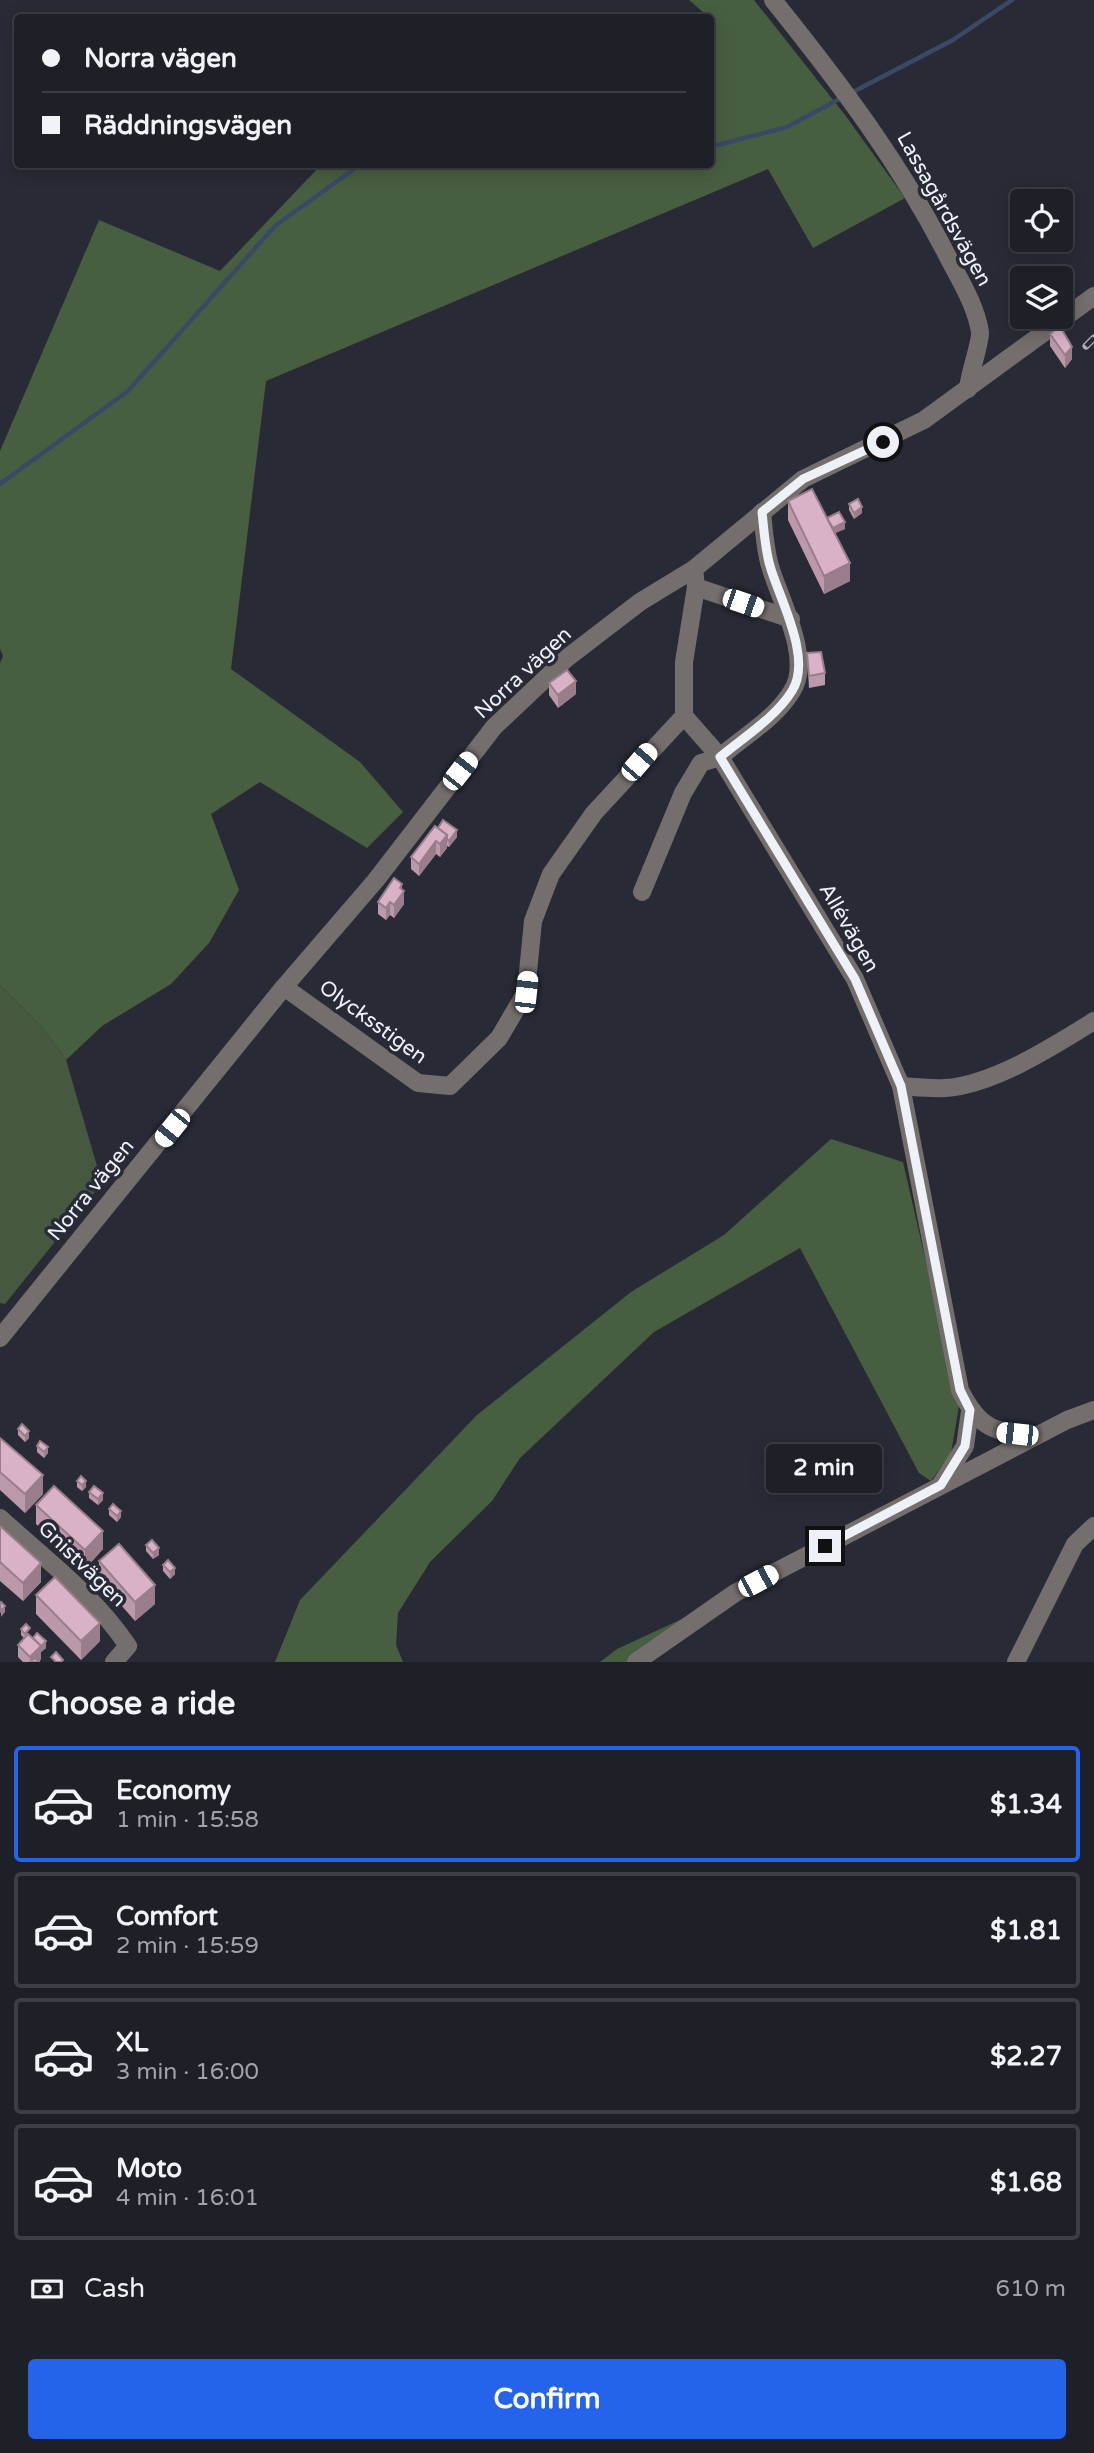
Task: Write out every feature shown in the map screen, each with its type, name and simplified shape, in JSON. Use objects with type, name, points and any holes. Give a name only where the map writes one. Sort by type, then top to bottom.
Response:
[{"type":"street","name":"Lassagårdsvägen","points":[[772,0],[829,70],[899,167],[970,299],[980,335],[970,369],[968,389]]},
{"type":"street","name":"Norra vägen","points":[[0,1338],[284,987],[376,880],[494,727],[567,658],[640,603],[695,578],[762,512],[803,479],[924,420],[1094,296]]},
{"type":"street","points":[[642,892],[682,793],[701,763],[720,757],[771,715],[795,688],[798,669],[791,619],[770,566],[762,512]]},
{"type":"street","points":[[684,716],[684,662],[695,578],[791,619]]},
{"type":"street","name":"Allévägen","points":[[684,716],[720,757],[855,979],[901,1086],[960,1390],[970,1410],[965,1446],[941,1485]]},
{"type":"street","name":"Olycksstigen","points":[[284,987],[418,1083],[450,1086],[499,1038],[526,992],[533,921],[551,874],[594,813],[684,716]]},
{"type":"street","points":[[901,1086],[947,1088],[992,1075],[1041,1055],[1094,1021]]},
{"type":"street","points":[[970,1410],[997,1432],[1036,1436]]},
{"type":"street","points":[[636,1662],[735,1593],[1066,1420],[1094,1410]]},
{"type":"street","name":"Gnistvägen","points":[[0,1518],[85,1594],[128,1646],[114,1662]]},
{"type":"street","points":[[1016,1662],[1074,1544],[1094,1526]]},
{"type":"green space","points":[[689,0],[754,0],[845,115],[905,198],[813,248],[768,169],[266,381],[231,669],[360,762],[403,812],[367,848],[260,782],[211,814],[239,890],[209,943],[171,984],[102,1026],[66,1060],[44,1029],[0,985],[0,663],[3,656],[0,649],[0,451],[99,220],[220,271],[318,168],[714,168],[714,14],[704,13]]},
{"type":"green space","points":[[0,985],[44,1029],[66,1060],[102,1183],[5,1304],[0,1303]]},
{"type":"green space","points":[[831,1139],[903,1162],[959,1406],[951,1453],[931,1481],[919,1473],[800,1248],[654,1332],[520,1458],[492,1501],[430,1562],[398,1613],[396,1645],[403,1662],[275,1662],[300,1600],[477,1415],[631,1292],[724,1235]]},
{"type":"green space","points":[[697,1612],[634,1662],[600,1662],[617,1649]]},
{"type":"building","points":[[1056,329],[1062,329],[1072,347],[1065,355],[1050,334]]},
{"type":"building","points":[[812,489],[850,563],[824,576],[788,501]]},
{"type":"building","points":[[858,499],[862,507],[854,513],[849,504]]},
{"type":"building","points":[[839,512],[845,522],[833,528],[827,518]]},
{"type":"building","points":[[821,652],[825,673],[809,676],[807,653]]},
{"type":"building","points":[[567,670],[576,681],[558,695],[549,683]]},
{"type":"building","points":[[443,820],[457,830],[449,841],[447,835],[438,828]]},
{"type":"building","points":[[435,826],[447,835],[440,844],[436,841],[419,864],[411,857]]},
{"type":"building","points":[[394,878],[402,884],[400,888],[404,891],[394,905],[390,902],[386,908],[378,902]]},
{"type":"building","points":[[22,1424],[29,1431],[25,1436],[18,1429]]},
{"type":"building","points":[[0,1438],[43,1475],[25,1494],[0,1472]]},
{"type":"building","points":[[40,1441],[48,1447],[44,1452],[37,1446]]},
{"type":"building","points":[[81,1476],[86,1481],[82,1485],[77,1481]]},
{"type":"building","points":[[54,1486],[103,1531],[85,1550],[36,1505]]},
{"type":"building","points":[[94,1486],[103,1493],[98,1499],[89,1492]]},
{"type":"building","points":[[113,1504],[121,1511],[117,1516],[109,1509]]},
{"type":"building","points":[[0,1526],[41,1563],[23,1583],[0,1562]]},
{"type":"building","points":[[152,1540],[159,1548],[153,1553],[146,1545]]},
{"type":"building","points":[[119,1544],[155,1585],[135,1602],[99,1561]]},
{"type":"building","points":[[168,1560],[175,1568],[170,1572],[163,1565]]},
{"type":"building","points":[[55,1577],[100,1623],[81,1641],[36,1595]]},
{"type":"building","points":[[26,1624],[30,1628],[25,1634],[21,1629]]},
{"type":"building","points":[[37,1633],[46,1641],[41,1646],[33,1638]]},
{"type":"building","points":[[28,1634],[41,1646],[30,1657],[18,1645]]},
{"type":"building","points":[[56,1652],[63,1660],[61,1662],[56,1662],[51,1657]]},
{"type":"waterway","points":[[851,93],[953,40],[1012,0]]},
{"type":"waterway","points":[[714,146],[787,127],[843,97]]},
{"type":"waterway","points":[[0,484],[128,391],[275,226],[355,168]]},
{"type":"railway","points":[[1086,346],[1094,338]]},
{"type":"route","points":[[825,1546],[941,1485],[965,1446],[970,1410],[960,1390],[901,1086],[855,979],[720,757],[771,715],[795,688],[798,669],[791,619],[770,566],[762,512],[803,479],[883,442]]}]
